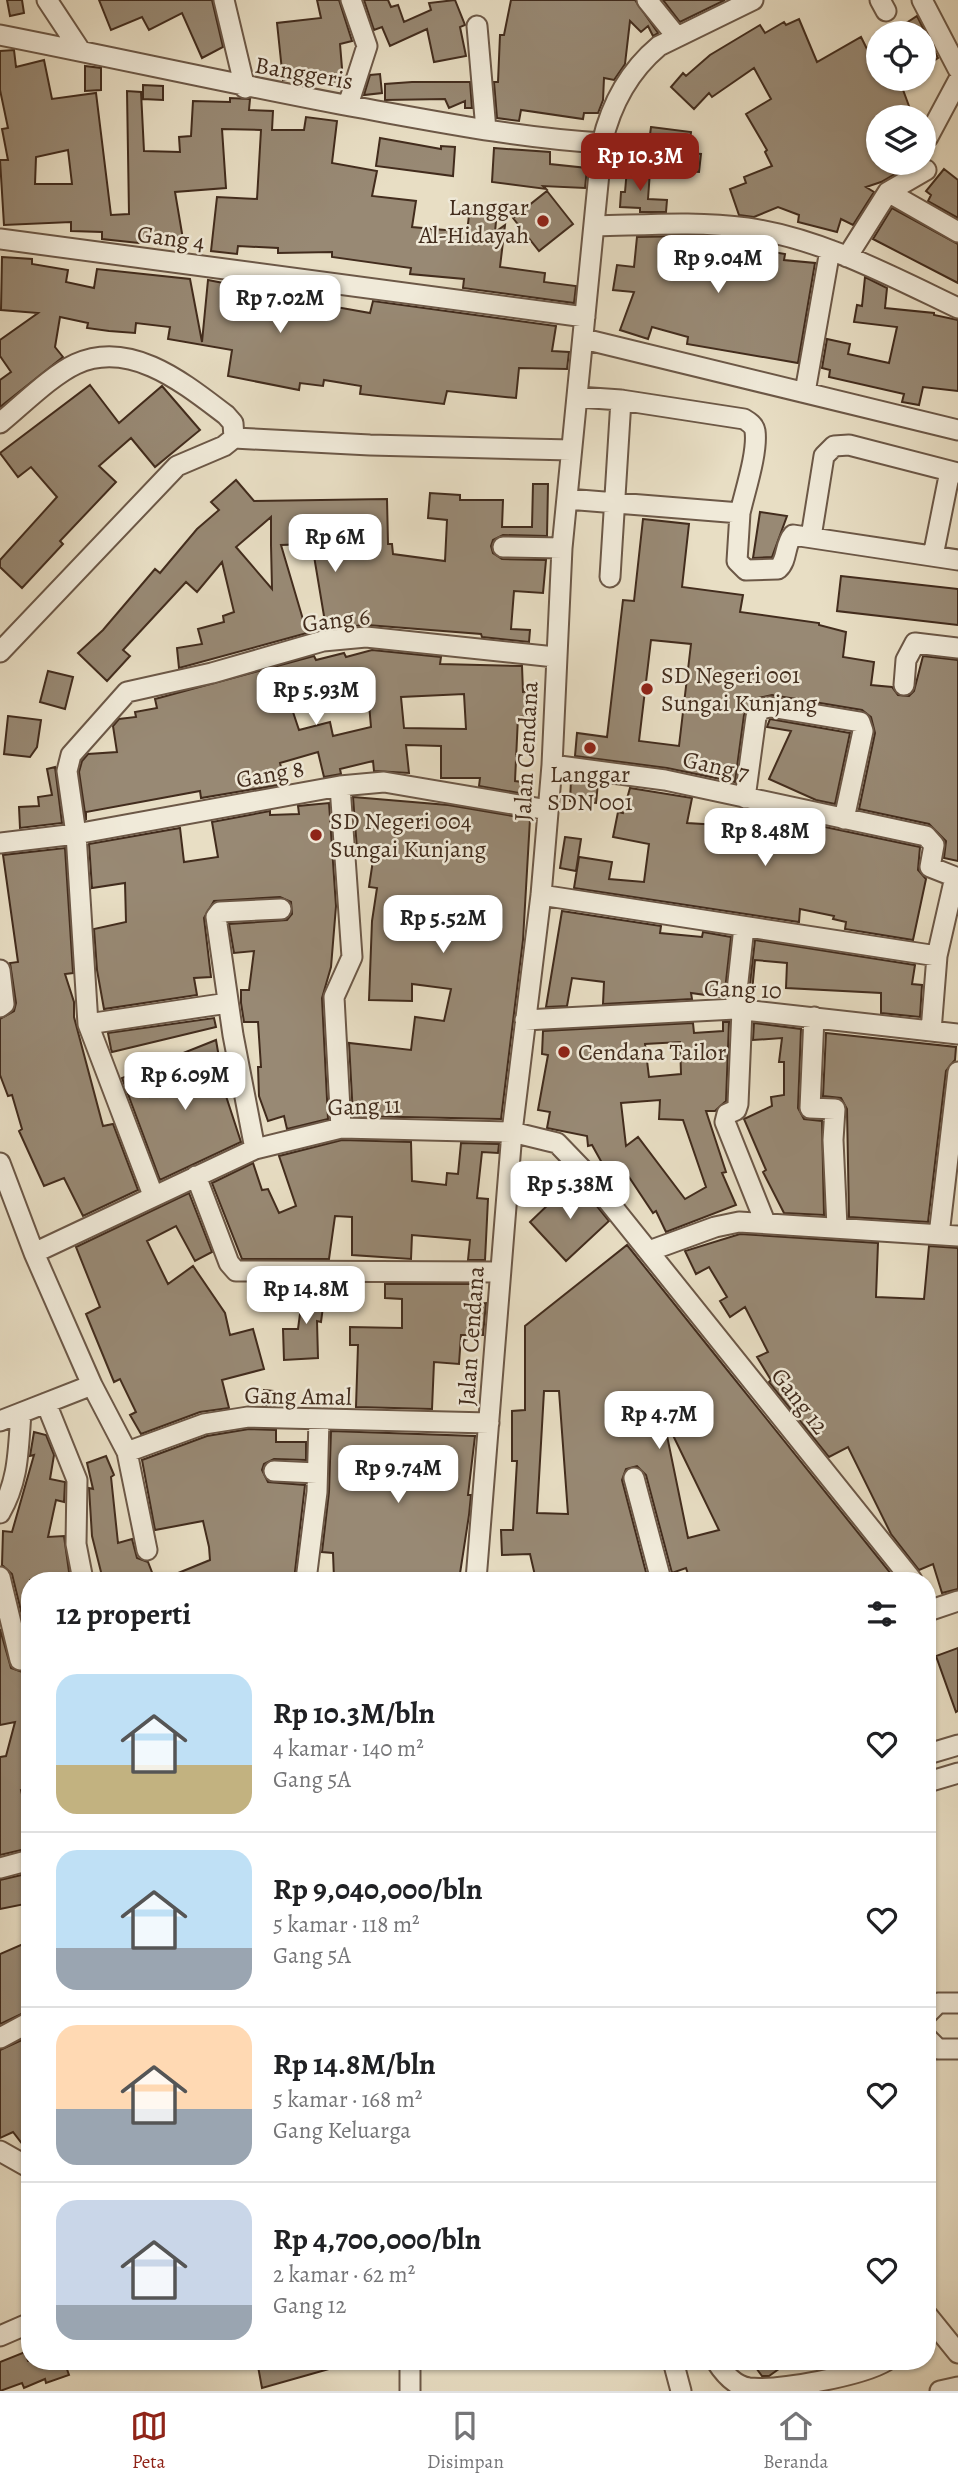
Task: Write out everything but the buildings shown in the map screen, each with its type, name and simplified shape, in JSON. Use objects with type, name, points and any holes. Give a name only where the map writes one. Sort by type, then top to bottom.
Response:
[{"type":"street","points":[[47,0],[80,50]]},
{"type":"street","points":[[225,0],[245,88]]},
{"type":"street","points":[[348,105],[367,46],[351,0]]},
{"type":"street","points":[[648,0],[677,37]]},
{"type":"street","name":"Jalan Cendana","points":[[477,1572],[512,1132],[541,895],[552,765],[562,548],[596,226],[602,143],[614,104],[634,71],[659,46],[753,0]]},
{"type":"street","points":[[922,0],[958,69]]},
{"type":"street","points":[[477,26],[486,130]]},
{"type":"street","name":"Banggeris","points":[[0,35],[80,50],[245,88],[486,130],[602,143]]},
{"type":"street","points":[[936,122],[958,81]]},
{"type":"street","points":[[805,392],[838,254],[888,192],[917,175]]},
{"type":"street","points":[[888,192],[958,232]]},
{"type":"street","points":[[596,226],[714,225],[748,228],[838,254],[958,308]]},
{"type":"street","name":"Gang 4","points":[[0,239],[585,317]]},
{"type":"street","points":[[584,339],[958,430]]},
{"type":"street","points":[[0,423],[74,365],[90,359],[113,356],[173,376],[226,415],[233,423],[234,438]]},
{"type":"street","points":[[578,397],[621,400],[744,419],[751,423],[755,429],[753,450],[740,513],[737,561],[746,570],[778,569],[785,563],[790,538],[793,536],[958,560]]},
{"type":"street","points":[[610,577],[612,501],[621,400]]},
{"type":"street","points":[[0,652],[177,466],[224,446],[234,438],[370,445],[571,450]]},
{"type":"street","points":[[811,537],[824,456],[834,446],[849,445],[954,472],[933,556]]},
{"type":"street","points":[[567,499],[740,513]]},
{"type":"street","points":[[503,547],[562,548]]},
{"type":"street","name":"Gang 6","points":[[76,834],[67,764],[71,755],[127,692],[212,673],[323,641],[366,637],[555,657]]},
{"type":"street","points":[[904,685],[911,648],[915,643],[926,642],[958,648]]},
{"type":"street","points":[[746,798],[756,717],[761,709],[770,707],[860,722],[863,731],[844,819]]},
{"type":"street","name":"Gang 7","points":[[552,765],[666,780],[931,838],[934,845],[930,867],[956,877]]},
{"type":"street","name":"Gang 8","points":[[0,844],[76,834],[340,786],[384,782],[548,810]]},
{"type":"street","points":[[340,786],[352,957],[334,997],[341,1128]]},
{"type":"street","points":[[76,834],[88,1024],[153,1195]]},
{"type":"street","points":[[931,1031],[937,956],[956,877]]},
{"type":"street","points":[[541,895],[937,956]]},
{"type":"street","points":[[255,1149],[228,1003],[218,913],[281,909]]},
{"type":"street","points":[[744,927],[739,1010],[738,1104],[725,1116],[724,1122],[765,1222]]},
{"type":"street","points":[[0,970],[2,1004]]},
{"type":"street","points":[[88,1024],[228,1003]]},
{"type":"street","name":"Gang 10","points":[[525,1020],[739,1010],[958,1034]]},
{"type":"street","points":[[814,1017],[810,1108],[835,1109],[833,1140],[837,1227]]},
{"type":"street","points":[[649,1251],[715,1227],[739,1222],[949,1236],[958,1072]]},
{"type":"street","name":"Gang 11","points":[[34,1253],[255,1149],[341,1128],[512,1132]]},
{"type":"street","name":"Gang 12","points":[[512,1132],[557,1143],[649,1251],[906,1572]]},
{"type":"street","points":[[0,1163],[34,1253],[92,1385],[127,1452],[147,1550]]},
{"type":"street","points":[[196,1176],[230,1267],[236,1271],[500,1272]]},
{"type":"street","points":[[0,1421],[92,1385]]},
{"type":"street","points":[[46,1403],[77,1480],[76,1544],[81,1572]]},
{"type":"street","points":[[0,1513],[12,1493],[16,1475],[21,1413]]},
{"type":"street","name":"Gang Amal","points":[[127,1452],[204,1424],[248,1417],[489,1423]]},
{"type":"street","points":[[308,1572],[317,1474],[318,1419]]},
{"type":"street","points":[[274,1471],[317,1474]]},
{"type":"street","points":[[634,1478],[659,1572]]},
{"type":"street","points":[[0,1577],[20,1660]]},
{"type":"street","points":[[936,1605],[958,1601]]},
{"type":"street","points":[[936,1752],[958,1745]]},
{"type":"street","points":[[936,1780],[958,1773]]},
{"type":"street","points":[[0,1868],[21,1862]]},
{"type":"street","points":[[936,2001],[958,2003]]},
{"type":"street","points":[[0,2038],[21,2027]]},
{"type":"street","points":[[936,2047],[958,2049]]},
{"type":"street","points":[[0,2151],[21,2163]]},
{"type":"street","points":[[936,2326],[958,2353]]},
{"type":"street","points":[[0,2336],[21,2327]]},
{"type":"street","points":[[410,2370],[410,2391]]},
{"type":"street","points":[[678,2370],[681,2391]]},
{"type":"street","points":[[724,2370],[731,2379],[747,2388],[771,2389],[853,2375],[865,2370]]},
{"type":"street","points":[[940,2391],[958,2387]]},
{"type":"place","name":"Langgar Al-Hidayah","points":[[543,221]]},
{"type":"place","name":"SD Negeri 001 Sungai Kunjang","points":[[647,689]]},
{"type":"place","name":"Langgar SDN 001","points":[[590,748]]},
{"type":"place","name":"SD Negeri 004 Sungai Kunjang","points":[[316,835]]},
{"type":"place","name":"Cendana Tailor","points":[[564,1052]]}]
